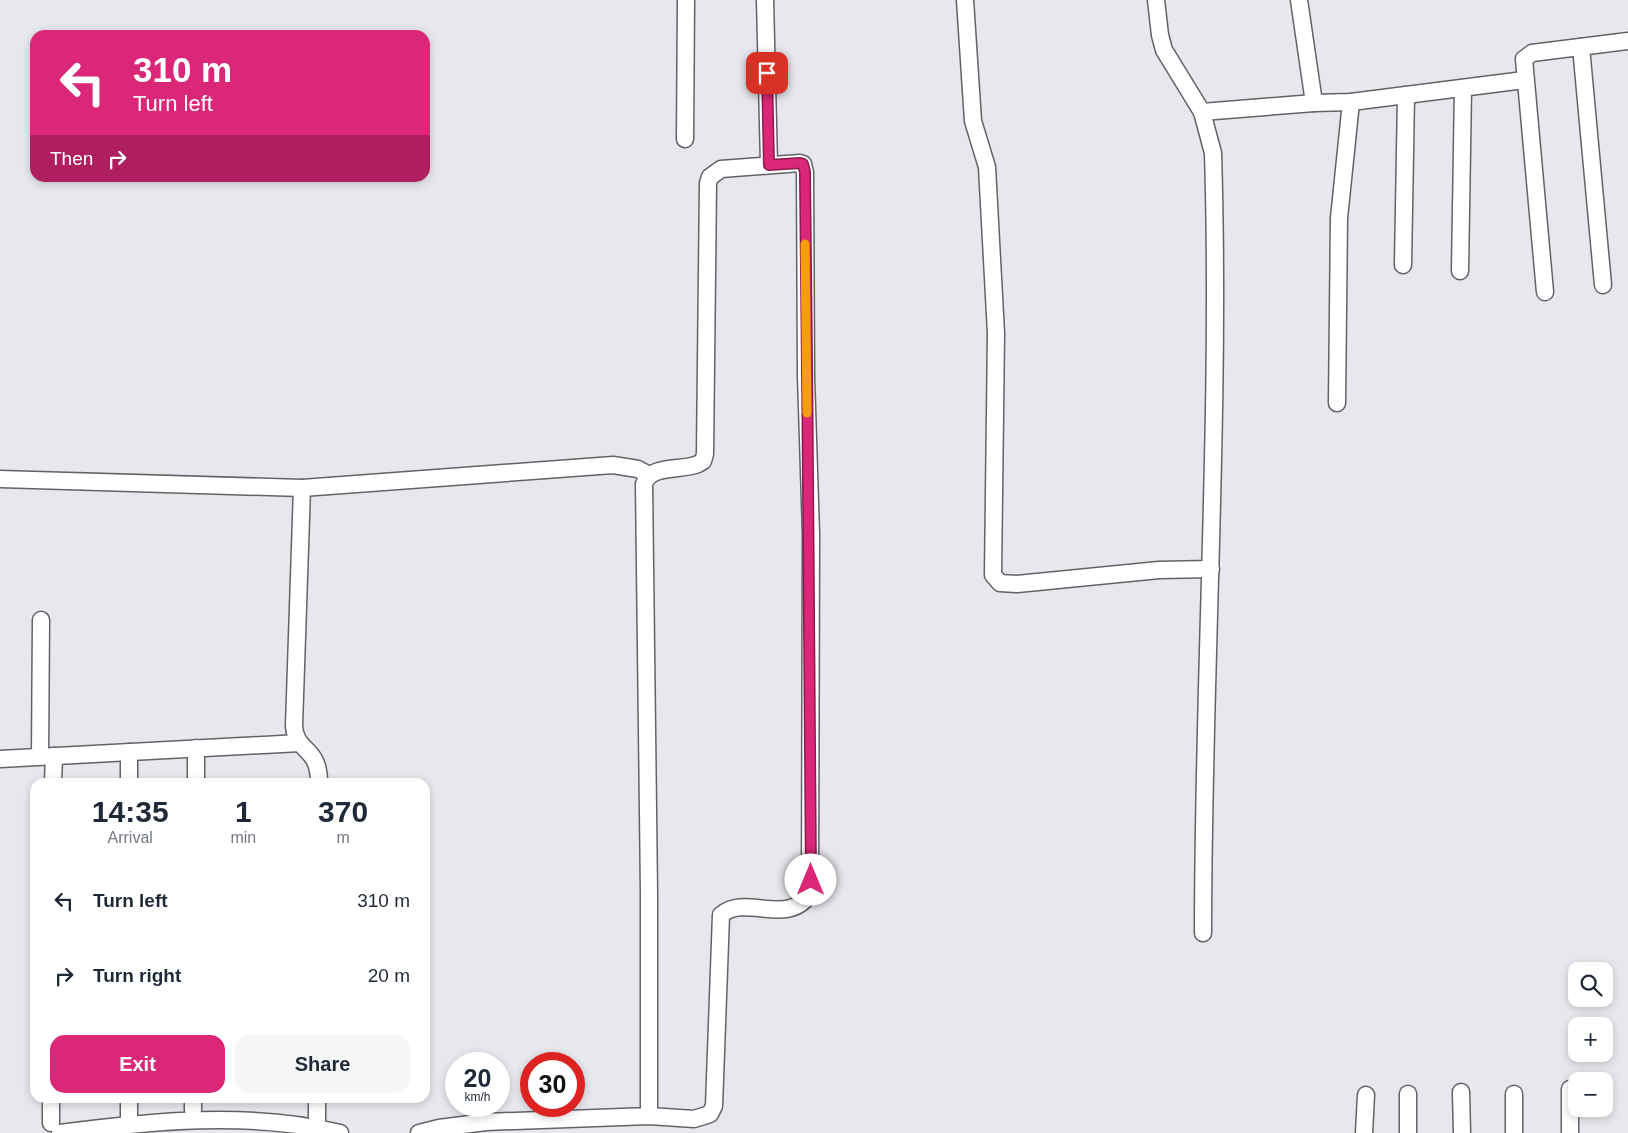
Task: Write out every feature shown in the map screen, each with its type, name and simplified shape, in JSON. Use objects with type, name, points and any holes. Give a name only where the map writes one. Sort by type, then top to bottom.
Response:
[{"type":"street","points":[[685,139],[686,0]]},
{"type":"street","points":[[765,0],[769,165]]},
{"type":"street","points":[[965,0],[973,121],[987,168],[996,333],[993,575],[1000,583],[1017,584],[1159,570],[1211,569]]},
{"type":"street","points":[[1156,0],[1160,35],[1164,50],[1202,112],[1213,153],[1215,218],[1211,569],[1203,852],[1203,933]]},
{"type":"street","points":[[1298,0],[1314,103]]},
{"type":"street","points":[[1545,292],[1522,63],[1526,55],[1532,53],[1628,41]]},
{"type":"street","points":[[1581,47],[1603,285]]},
{"type":"street","points":[[1202,112],[1351,102],[1524,80]]},
{"type":"street","points":[[1460,271],[1463,88]]},
{"type":"street","points":[[1403,265],[1406,95]]},
{"type":"street","points":[[1337,403],[1339,218],[1351,102]]},
{"type":"street","points":[[420,1133],[440,1128],[485,1128],[648,1116],[694,1119],[710,1114],[714,1106],[721,915],[725,911],[736,908],[787,909],[799,906],[810,893],[811,534],[806,376],[805,172],[803,164],[800,163],[721,169],[710,177],[708,182],[705,454],[703,460],[693,466],[656,472],[649,475],[644,484],[649,893],[648,1116]]},
{"type":"street","points":[[0,479],[302,488],[613,465],[638,469],[649,475]]},
{"type":"street","points":[[302,488],[294,726],[295,735],[300,743],[314,756],[318,763],[319,778]]},
{"type":"street","points":[[40,620],[47,756],[52,778]]},
{"type":"street","points":[[0,759],[300,743]]},
{"type":"street","points":[[196,748],[196,778]]},
{"type":"street","points":[[128,752],[129,778]]},
{"type":"street","points":[[1461,1092],[1462,1133]]},
{"type":"street","points":[[1364,1133],[1366,1094]]},
{"type":"street","points":[[1408,1094],[1408,1133]]},
{"type":"street","points":[[1514,1094],[1514,1133]]},
{"type":"street","points":[[52,1103],[56,1128],[109,1127],[201,1121],[265,1122],[317,1128],[340,1133]]},
{"type":"street","points":[[129,1103],[129,1119]]},
{"type":"street","points":[[317,1103],[317,1128]]},
{"type":"street","points":[[1570,1117],[1570,1133]]},
{"type":"slow traffic","points":[[805,244],[807,413]]},
{"type":"route","points":[[767,73],[769,165],[800,163],[805,168],[806,376],[811,534],[811,880]]}]
